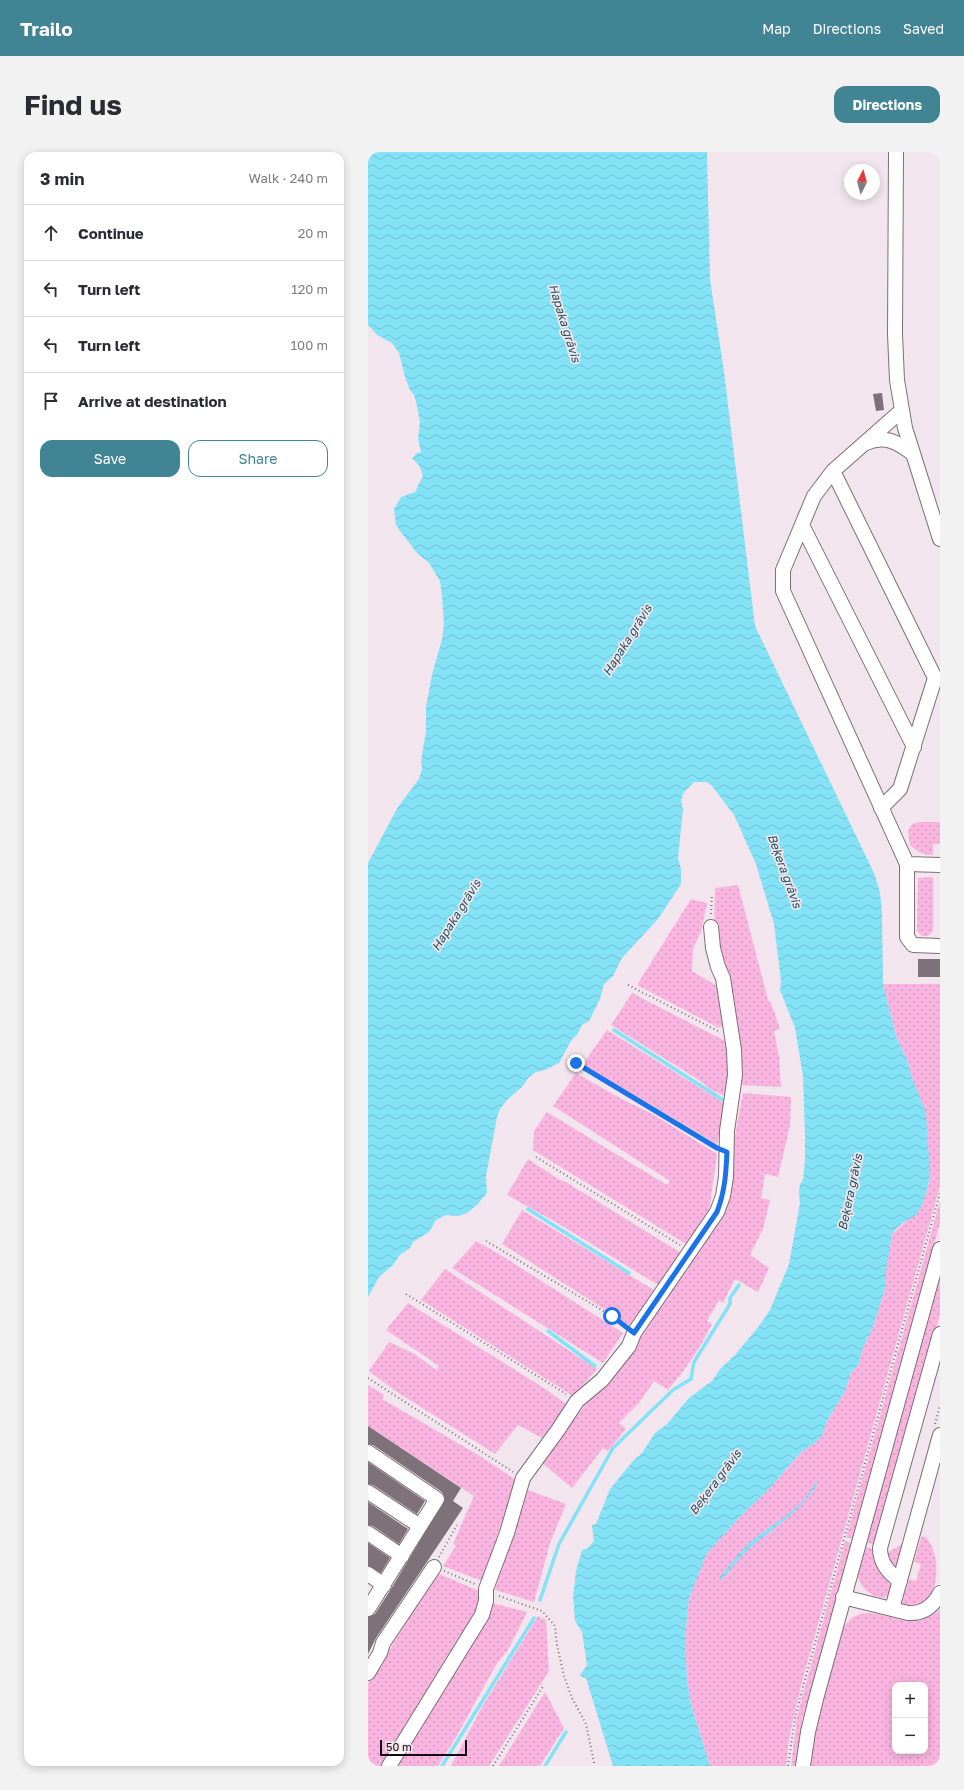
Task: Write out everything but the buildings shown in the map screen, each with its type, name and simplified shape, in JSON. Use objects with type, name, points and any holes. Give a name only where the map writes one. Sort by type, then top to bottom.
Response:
[{"type":"street","points":[[896,152],[895,360],[901,411],[912,453],[940,539]]},
{"type":"street","points":[[901,411],[833,472],[814,496],[783,570],[783,591],[907,864],[907,937],[913,945],[940,946]]},
{"type":"street","points":[[864,444],[880,439],[891,440],[901,444],[912,453]]},
{"type":"street","points":[[833,472],[936,678],[900,789],[881,808]]},
{"type":"street","points":[[802,525],[914,747]]},
{"type":"street","points":[[907,864],[940,865]]},
{"type":"street","points":[[389,1766],[482,1615],[486,1601],[486,1589],[507,1533],[523,1478],[577,1402],[602,1380],[628,1346],[634,1333],[717,1212],[726,1177],[727,1131],[735,1075],[733,1039],[723,978],[718,967],[713,948],[711,927]]},
{"type":"street","points":[[803,1766],[806,1743],[816,1699],[940,1248]]},
{"type":"street","points":[[900,1581],[891,1574],[880,1558],[880,1548],[940,1334]]},
{"type":"street","points":[[892,1609],[940,1435]]},
{"type":"street","points":[[368,1452],[437,1499],[368,1609]]},
{"type":"street","points":[[368,1492],[420,1526]]},
{"type":"street","points":[[368,1533],[402,1556]]},
{"type":"street","points":[[368,1673],[380,1653],[383,1643],[434,1567]]},
{"type":"street","points":[[368,1574],[384,1585]]},
{"type":"street","points":[[843,1597],[908,1613],[924,1611],[936,1602],[940,1593]]},
{"type":"path","points":[[711,927],[712,894]]},
{"type":"path","points":[[628,985],[733,1039]]},
{"type":"path","points":[[576,1063],[717,1148],[727,1152]]},
{"type":"path","points":[[536,1157],[690,1251]]},
{"type":"path","points":[[788,1766],[795,1718],[804,1683],[940,1193]]},
{"type":"path","points":[[486,1241],[612,1316],[634,1333]]},
{"type":"path","points":[[406,1294],[577,1402]]},
{"type":"path","points":[[368,1378],[523,1478]]},
{"type":"path","points":[[457,1525],[434,1567],[486,1589],[494,1594],[542,1611],[555,1626],[557,1646],[564,1676],[572,1698],[586,1724],[594,1766]]},
{"type":"path","points":[[493,1766],[544,1685]]},
{"type":"shaded area","points":[[920,822],[940,822],[940,844],[933,844],[933,855],[920,853],[910,845],[908,831],[912,824]]},
{"type":"shaded area","points":[[933,877],[933,931],[928,936],[922,936],[917,931],[918,878]]},
{"type":"shaded area","points":[[738,885],[768,1000],[771,1003],[780,1029],[774,1031],[779,1057],[781,1087],[742,1085],[737,1037],[714,933],[715,888]]},
{"type":"shaded area","points":[[691,899],[707,903],[701,932],[693,948],[692,971],[717,986],[725,1023],[719,1028],[637,985]]},
{"type":"shaded area","points":[[883,984],[940,984],[940,1186],[802,1682],[790,1733],[786,1766],[710,1766],[691,1704],[687,1680],[685,1639],[689,1598],[699,1571],[707,1553],[741,1516],[770,1488],[800,1453],[816,1442],[823,1434],[827,1421],[845,1391],[851,1372],[858,1366],[862,1350],[873,1327],[886,1285],[885,1272],[892,1234],[911,1217],[913,1217],[927,1191],[930,1174],[908,1062],[896,1036]]},
{"type":"shaded area","points":[[632,993],[727,1042],[730,1072],[727,1097],[710,1089],[699,1080],[611,1025]]},
{"type":"shaded area","points":[[607,1030],[726,1104],[717,1144],[583,1064]]},
{"type":"shaded area","points":[[576,1073],[616,1096],[654,1115],[717,1154],[709,1211],[686,1244],[533,1150],[534,1131],[547,1112],[667,1185],[670,1181],[553,1106]]},
{"type":"shaded area","points":[[743,1093],[791,1097],[790,1125],[778,1177],[765,1174],[761,1198],[770,1200],[763,1229],[750,1255],[769,1268],[758,1292],[735,1279],[723,1303],[719,1300],[707,1321],[712,1324],[698,1350],[681,1374],[668,1390],[654,1381],[639,1403],[619,1423],[626,1429],[608,1451],[603,1448],[572,1488],[541,1462],[590,1399],[626,1359],[697,1253],[721,1212]]},
{"type":"shaded area","points":[[528,1159],[558,1179],[566,1182],[681,1253],[658,1285],[559,1224],[507,1195]]},
{"type":"shaded area","points":[[940,1201],[940,1223],[853,1539],[846,1537]]},
{"type":"shaded area","points":[[522,1210],[654,1290],[631,1326],[502,1244]]},
{"type":"shaded area","points":[[476,1241],[623,1333],[603,1363],[452,1268]]},
{"type":"shaded area","points":[[445,1269],[597,1369],[573,1396],[421,1300]]},
{"type":"shaded area","points":[[940,1272],[940,1314],[876,1545],[865,1542]]},
{"type":"shaded area","points":[[408,1303],[547,1390],[567,1405],[542,1438],[518,1425],[495,1454],[394,1390],[369,1371],[389,1342],[415,1354],[436,1370],[439,1366],[386,1330]]},
{"type":"shaded area","points":[[368,1385],[384,1395],[382,1399],[480,1456],[516,1480],[482,1581],[443,1566],[456,1546],[453,1544],[474,1496],[368,1426]]},
{"type":"shaded area","points":[[528,1490],[566,1504],[550,1543],[534,1602],[495,1590]]},
{"type":"shaded area","points":[[924,1536],[933,1550],[935,1558],[936,1577],[934,1586],[927,1601],[924,1603],[909,1606],[902,1605],[909,1579],[916,1581],[921,1564],[914,1562],[921,1538]]},
{"type":"shaded area","points":[[845,1541],[851,1543],[802,1720],[797,1766],[791,1766],[797,1716]]},
{"type":"shaded area","points":[[904,1543],[897,1569],[894,1569],[885,1554]]},
{"type":"shaded area","points":[[864,1546],[875,1550],[873,1555],[891,1587],[891,1593],[884,1598],[869,1593],[865,1590],[858,1576],[859,1562]]},
{"type":"shaded area","points":[[437,1573],[479,1591],[480,1600],[475,1615],[381,1766],[368,1766],[368,1684]]},
{"type":"shaded area","points":[[492,1603],[527,1612],[509,1648],[496,1665],[438,1766],[397,1766]]},
{"type":"shaded area","points":[[940,1609],[940,1766],[809,1766],[812,1746],[839,1635],[847,1623],[855,1616],[865,1613],[907,1621],[919,1621],[938,1612]]},
{"type":"shaded area","points":[[538,1616],[542,1619],[544,1618],[546,1622],[549,1671],[489,1766],[451,1766],[482,1707]]},
{"type":"shaded area","points":[[545,1692],[564,1728],[540,1766],[499,1766]]},
{"type":"water","points":[[368,152],[707,152],[710,279],[724,372],[755,626],[874,873],[880,892],[882,912],[883,984],[896,1036],[908,1062],[911,1075],[926,1113],[930,1174],[923,1204],[917,1214],[899,1226],[892,1234],[886,1272],[886,1285],[873,1327],[862,1350],[858,1366],[851,1372],[845,1391],[827,1421],[823,1434],[816,1442],[800,1453],[770,1488],[741,1516],[707,1553],[689,1598],[685,1639],[687,1680],[691,1704],[710,1766],[613,1766],[586,1678],[580,1675],[587,1665],[582,1632],[575,1621],[573,1597],[576,1571],[582,1550],[587,1549],[594,1541],[592,1525],[596,1524],[610,1489],[633,1461],[642,1453],[655,1433],[667,1424],[689,1398],[712,1381],[720,1369],[735,1355],[759,1326],[770,1310],[789,1264],[800,1203],[799,1192],[800,1184],[803,1180],[805,1160],[803,1076],[795,1028],[780,990],[781,981],[774,924],[756,864],[734,815],[713,787],[707,782],[694,782],[684,792],[681,800],[683,809],[678,858],[681,869],[681,884],[658,919],[622,958],[613,976],[604,984],[600,999],[589,1021],[582,1025],[577,1035],[572,1039],[559,1063],[545,1070],[536,1072],[529,1077],[522,1087],[508,1099],[500,1109],[497,1117],[486,1176],[487,1193],[477,1205],[467,1213],[458,1216],[446,1215],[436,1220],[429,1232],[413,1242],[410,1248],[400,1255],[393,1265],[379,1277],[368,1297],[368,863],[398,807],[419,779],[422,769],[421,760],[426,732],[426,707],[432,675],[442,639],[444,624],[440,581],[429,563],[417,553],[396,525],[394,509],[401,497],[415,492],[423,476],[420,467],[412,459],[417,453],[421,452],[418,439],[420,422],[414,395],[410,390],[405,377],[399,353],[392,343],[377,335],[368,325]]},
{"type":"water","points":[[816,1483],[818,1483],[812,1492],[797,1509],[754,1544],[721,1580],[719,1578],[742,1550],[756,1537],[786,1516],[803,1501]]},
{"type":"waterway","points":[[614,1030],[723,1100]]},
{"type":"waterway","points":[[528,1209],[629,1273]]},
{"type":"waterway","points":[[540,1600],[559,1544],[613,1448],[673,1390],[691,1379],[694,1362],[730,1304],[730,1298],[739,1285]]},
{"type":"waterway","points":[[548,1331],[595,1366]]},
{"type":"waterway","points":[[442,1766],[534,1618]]},
{"type":"waterway","points":[[545,1766],[566,1732]]},
{"type":"route","points":[[576,1063],[717,1148],[727,1152],[726,1177],[723,1196],[717,1212],[634,1333],[612,1316]]},
{"type":"water label","name":"Hapaka grāvis","points":[[565,323]]},
{"type":"water label","name":"Hapaka grāvis","points":[[627,640]]},
{"type":"water label","name":"Beķera grāvis","points":[[785,871]]},
{"type":"water label","name":"Hapaka grāvis","points":[[456,915]]},
{"type":"water label","name":"Beķera grāvis","points":[[850,1192]]},
{"type":"water label","name":"Beķera grāvis","points":[[715,1482]]}]
